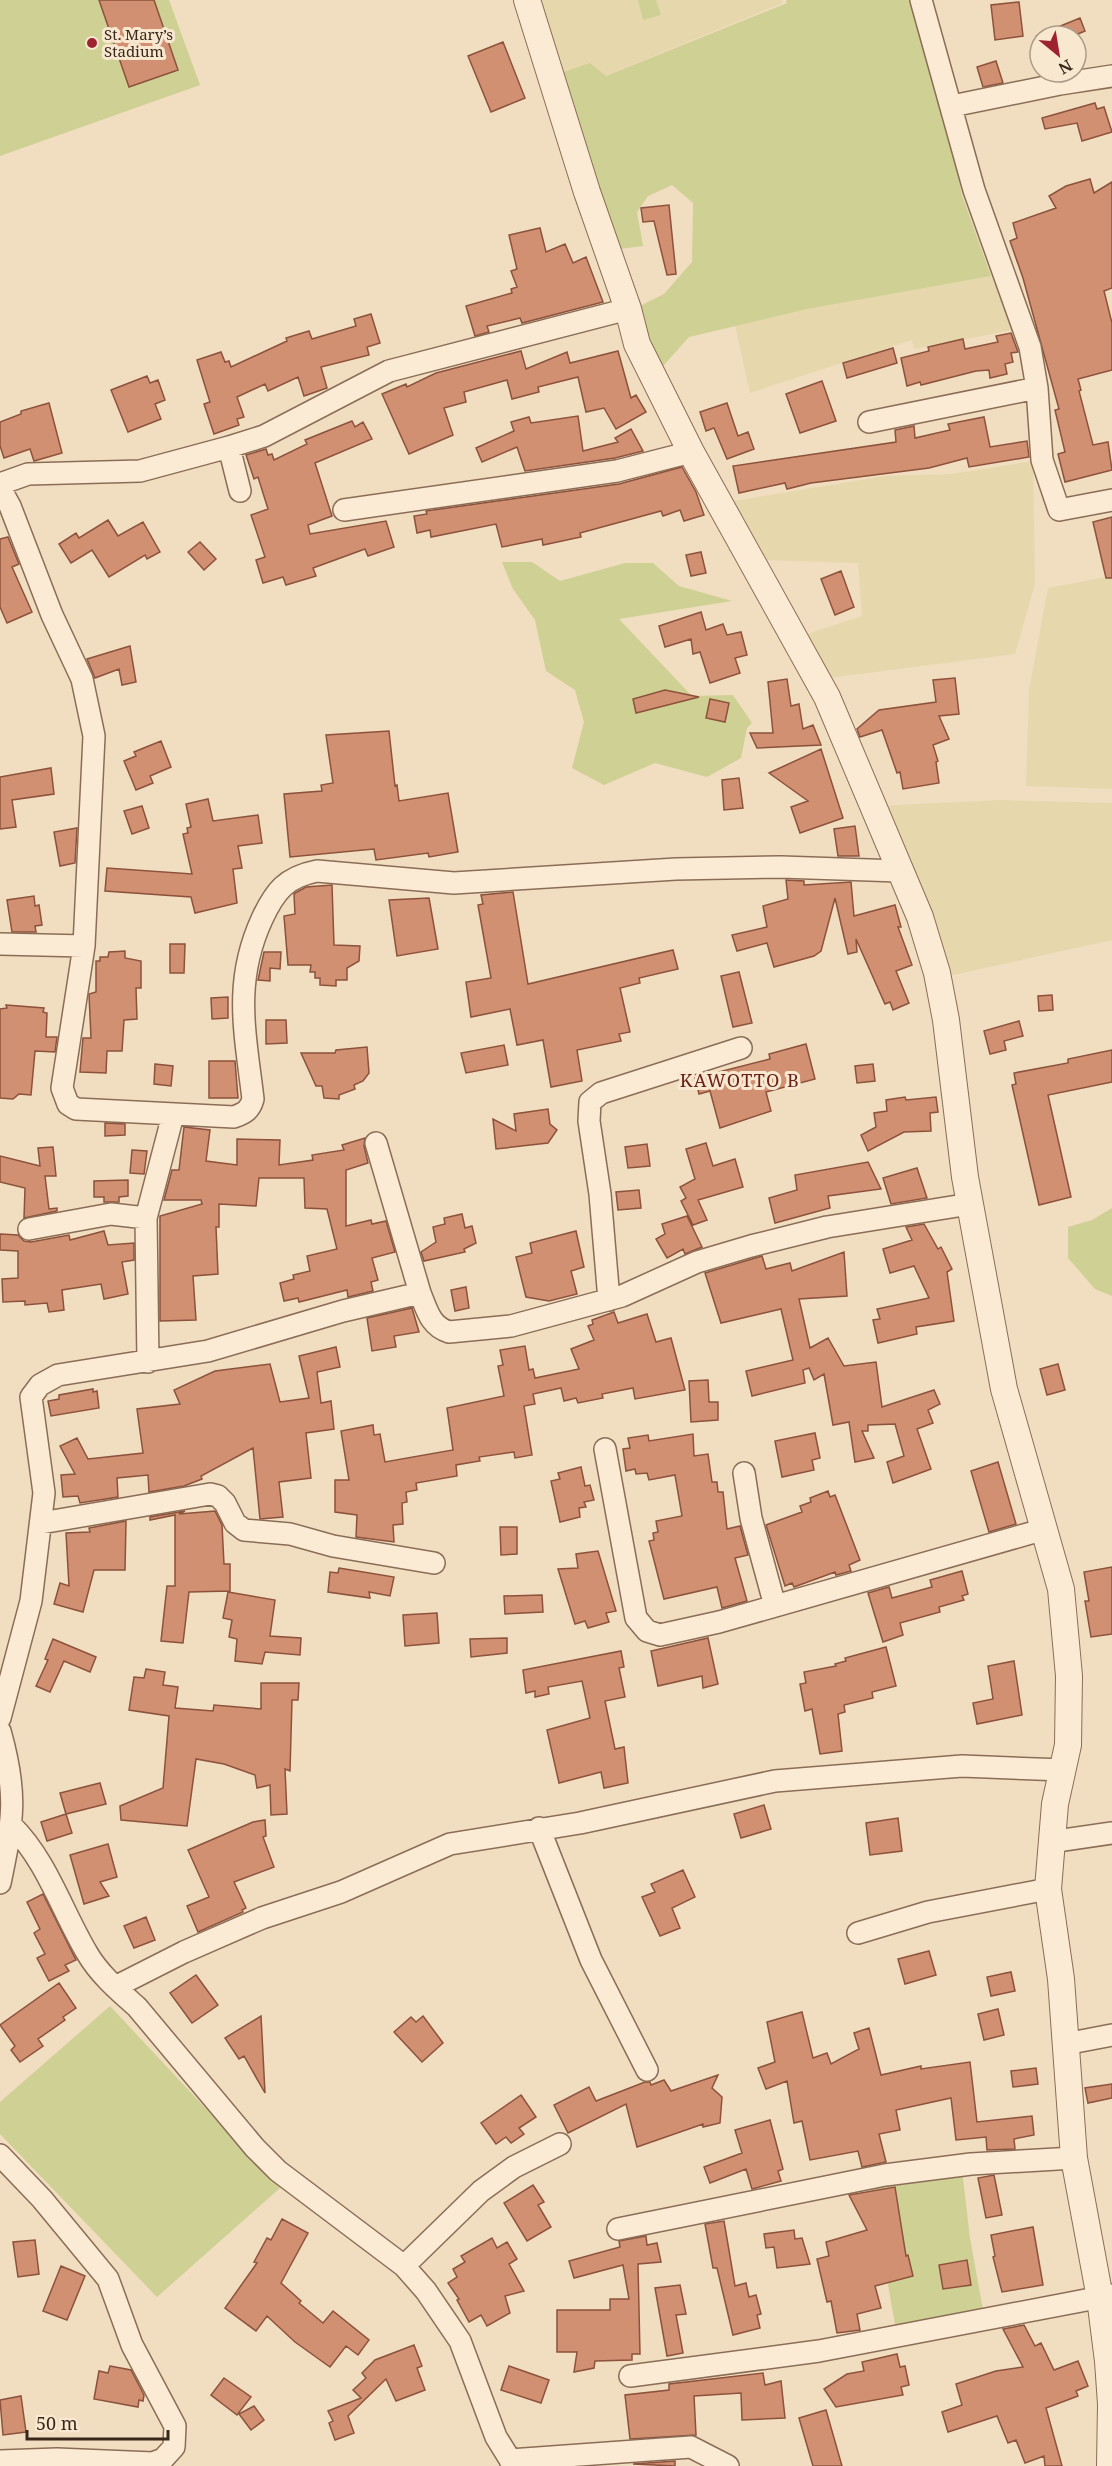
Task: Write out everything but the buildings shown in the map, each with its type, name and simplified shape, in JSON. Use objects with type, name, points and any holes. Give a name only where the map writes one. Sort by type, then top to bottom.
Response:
[{"type":"street","points":[[527,0],[587,192],[628,309],[637,344],[691,452],[827,697],[920,917],[937,973],[946,1020],[970,1204],[1004,1389],[1060,1589],[1069,1676],[1068,1745],[1055,1804],[1050,1842],[1048,1889],[1061,1979],[1074,2158],[1106,2296],[1111,2404],[1110,2466]]},
{"type":"street","points":[[921,0],[974,190],[998,265],[1023,322],[1036,388],[1042,460],[1059,510],[1112,500]]},
{"type":"street","points":[[952,106],[1011,93],[1112,76]]},
{"type":"street","points":[[0,484],[28,474],[140,471],[229,447],[264,436],[389,371],[628,309]]},
{"type":"street","points":[[869,422],[1036,388]]},
{"type":"street","points":[[229,447],[240,491]]},
{"type":"street","points":[[344,510],[617,471],[691,452]]},
{"type":"street","points":[[0,488],[10,506],[52,615],[82,679],[91,711],[94,736],[94,779],[84,946],[62,1089],[68,1104],[76,1108],[173,1115],[234,1116],[245,1113],[251,1107],[253,1099],[243,1013],[244,969],[253,940],[271,900],[281,885],[302,874],[317,871],[454,883],[676,869],[782,867],[899,871]]},
{"type":"street","points":[[0,944],[84,946]]},
{"type":"street","points":[[609,1300],[600,1194],[589,1121],[590,1102],[601,1093],[741,1048]]},
{"type":"street","points":[[148,1362],[146,1218],[173,1115]]},
{"type":"street","points":[[376,1143],[420,1293],[432,1322],[439,1329],[449,1332],[511,1326],[609,1300],[697,1262],[827,1227],[970,1204]]},
{"type":"street","points":[[29,1229],[111,1214],[146,1218]]},
{"type":"street","points":[[0,1718],[31,1601],[41,1523],[44,1493],[32,1412],[33,1391],[58,1375],[208,1351],[343,1311],[420,1293]]},
{"type":"street","points":[[604,1449],[639,1624],[647,1631],[660,1635],[775,1606],[1045,1529]]},
{"type":"street","points":[[744,1473],[751,1518],[775,1606]]},
{"type":"street","points":[[41,1523],[210,1494],[225,1503],[235,1523],[244,1530],[290,1534],[333,1546],[434,1563]]},
{"type":"street","points":[[0,1731],[14,1789],[12,1826],[0,1883]]},
{"type":"street","points":[[115,1987],[184,1952],[262,1918],[341,1892],[450,1844],[580,1823],[775,1780],[962,1766],[1064,1770]]},
{"type":"street","points":[[12,1826],[34,1852],[88,1955],[115,1987],[137,2007],[255,2148],[278,2171],[404,2266],[451,2324],[460,2341],[496,2437],[512,2463],[691,2447],[728,2466]]},
{"type":"street","points":[[540,1828],[591,1960],[647,2070]]},
{"type":"street","points":[[1050,1842],[1112,1833]]},
{"type":"street","points":[[858,1933],[928,1912],[1048,1889]]},
{"type":"street","points":[[1065,2043],[1112,2035]]},
{"type":"street","points":[[404,2266],[481,2191],[514,2167],[560,2144]]},
{"type":"street","points":[[0,2155],[42,2199],[108,2279],[132,2345],[171,2415],[175,2437],[174,2447],[163,2459],[153,2463],[0,2461]]},
{"type":"street","points":[[618,2229],[885,2175],[971,2164],[1074,2158]]},
{"type":"street","points":[[630,2376],[819,2351],[1106,2296]]},
{"type":"shaded area","points":[[537,0],[782,0],[783,3],[605,76],[561,73]]},
{"type":"shaded area","points":[[991,276],[1018,329],[914,349],[912,340],[750,393],[735,325],[810,308]]},
{"type":"shaded area","points":[[1033,461],[1035,584],[1015,654],[821,679],[798,637],[862,616],[858,563],[759,560],[722,503],[885,476],[952,474]]},
{"type":"shaded area","points":[[1112,576],[1112,789],[1026,786],[1029,690],[1048,588]]},
{"type":"shaded area","points":[[1001,800],[1112,803],[1112,940],[948,976],[878,806]]},
{"type":"green space","name":"St. Mary’s Stadium","points":[[0,0],[169,0],[200,85],[0,156]]},
{"type":"green space","points":[[638,0],[656,0],[661,15],[643,20]]},
{"type":"green space","points":[[786,0],[912,0],[943,104],[962,195],[991,276],[807,309],[689,337],[655,375],[632,310],[664,294],[692,262],[693,203],[672,185],[648,196],[637,212],[643,246],[611,250],[561,73],[590,63],[606,76],[787,3]]},
{"type":"green space","points":[[502,562],[532,562],[560,581],[625,563],[653,563],[679,586],[732,601],[619,619],[692,696],[733,695],[752,723],[747,728],[741,758],[707,777],[655,763],[604,785],[572,768],[584,722],[575,690],[546,671],[535,620],[513,589]]},
{"type":"green space","points":[[1112,1208],[1112,1296],[1095,1289],[1068,1258],[1068,1227],[1092,1220]]},
{"type":"green space","points":[[110,2006],[280,2188],[157,2297],[0,2134],[0,2102]]},
{"type":"green space","points":[[962,2170],[970,2238],[983,2310],[896,2330],[870,2183]]},
{"type":"place","name":"St. Mary’s Stadium","points":[[92,43]]},
{"type":"district","name":"KAWOTTO B","points":[[740,1080]]}]
